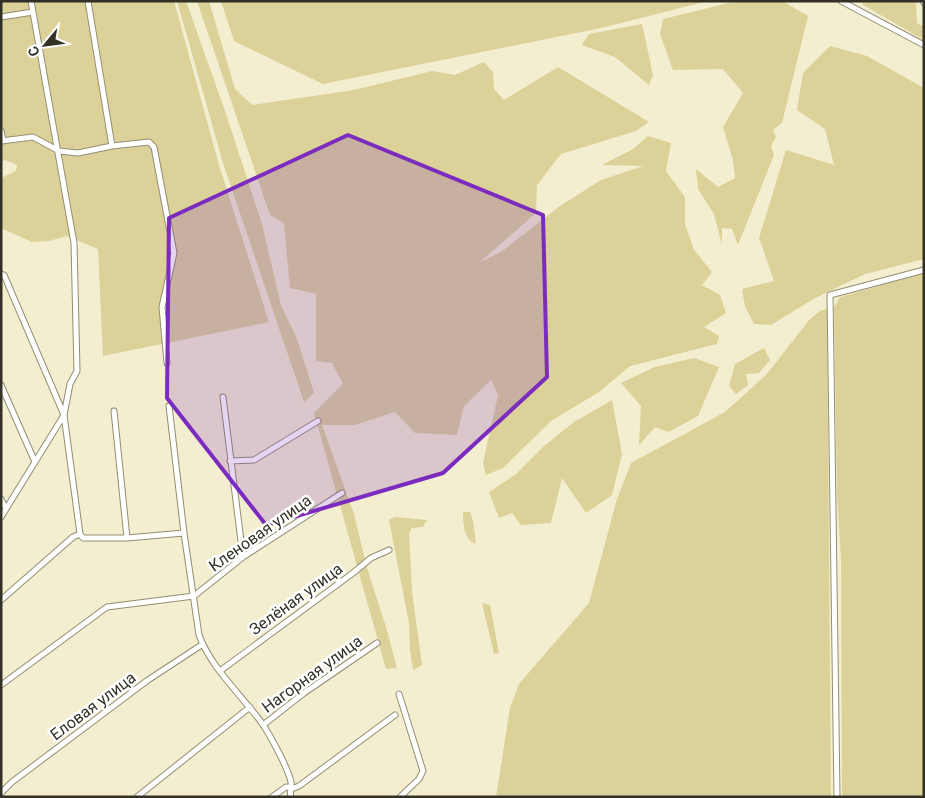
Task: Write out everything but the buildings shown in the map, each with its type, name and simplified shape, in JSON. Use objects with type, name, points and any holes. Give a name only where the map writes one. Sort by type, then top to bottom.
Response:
[{"type":"street","points":[[1,517],[64,415],[70,384],[77,371],[74,243],[31,1]]},
{"type":"street","points":[[88,1],[112,146]]},
{"type":"street","points":[[841,1],[924,45]]},
{"type":"street","points":[[1,17],[33,12]]},
{"type":"street","points":[[1,131],[2,141],[33,137],[59,151],[78,153],[112,146],[149,142],[154,147],[174,253],[162,307],[167,363]]},
{"type":"street","points":[[837,797],[830,295],[924,270]]},
{"type":"street","points":[[3,274],[64,415],[80,534],[83,538],[127,538],[184,533]]},
{"type":"street","points":[[1,385],[35,462]]},
{"type":"street","points":[[223,398],[242,557]]},
{"type":"street","points":[[169,406],[184,533],[199,635],[220,671],[250,707],[275,744],[291,782],[292,797]]},
{"type":"street","points":[[114,410],[127,538]]},
{"type":"street","points":[[230,461],[254,460],[318,421]]},
{"type":"street","name":"Кленовая улица","points":[[194,596],[242,557],[342,493]]},
{"type":"street","points":[[1,499],[6,509]]},
{"type":"street","points":[[1,600],[73,537],[80,534]]},
{"type":"street","name":"Зелёная улица","points":[[220,671],[370,558],[389,550]]},
{"type":"street","points":[[1,685],[107,607],[194,596]]},
{"type":"street","name":"Нагорная улица","points":[[263,725],[304,693],[377,643]]},
{"type":"street","name":"Еловая улица","points":[[1,793],[12,782],[148,680],[203,644]]},
{"type":"street","points":[[399,694],[423,771],[419,779],[400,797]]},
{"type":"street","points":[[136,797],[250,707]]},
{"type":"street","points":[[272,797],[286,787],[294,788],[299,786],[396,715]]},
{"type":"highlighted area","points":[[348,135],[543,215],[547,377],[443,473],[266,525],[167,398],[169,218]]},
{"type":"shaded area","points":[[1,1],[174,1],[219,165],[269,322],[103,356],[98,249],[67,236],[49,241],[32,242],[1,228],[1,178],[16,171],[17,165],[5,160],[1,162]]},
{"type":"shaded area","points":[[177,1],[186,1],[262,224],[281,305],[297,339],[314,393],[304,402],[223,163]]},
{"type":"shaded area","points":[[197,1],[209,1],[235,89],[252,105],[354,90],[432,71],[455,75],[484,62],[493,72],[494,89],[504,100],[558,67],[649,122],[636,131],[561,154],[537,185],[536,213],[480,262],[501,252],[560,206],[601,180],[643,166],[602,165],[633,149],[648,136],[671,143],[666,171],[685,197],[685,224],[694,250],[712,272],[702,285],[720,295],[726,313],[704,327],[719,336],[717,344],[630,366],[599,392],[551,421],[503,468],[486,475],[483,463],[498,395],[491,380],[464,406],[457,435],[415,433],[395,412],[355,425],[322,425],[354,514],[367,568],[397,668],[386,669],[314,413],[343,384],[332,363],[316,361],[316,294],[290,288],[284,223],[270,215]]},
{"type":"shaded area","points":[[221,1],[708,1],[601,28],[323,84],[234,41]]},
{"type":"shaded area","points":[[737,1],[782,1],[808,16],[782,123],[773,130],[776,137],[771,146],[774,155],[738,245],[732,229],[722,228],[722,245],[714,214],[698,189],[696,169],[718,187],[735,178],[733,160],[723,127],[743,93],[723,69],[673,70],[660,34],[663,19]]},
{"type":"shaded area","points":[[862,1],[914,1],[916,3],[917,23],[924,27],[924,40],[863,5]]},
{"type":"shaded area","points":[[642,24],[653,75],[649,85],[615,57],[582,45],[589,34]]},
{"type":"shaded area","points":[[830,46],[867,56],[924,88],[924,259],[865,274],[815,298],[771,325],[754,324],[745,306],[742,289],[774,281],[759,238],[786,150],[834,165],[825,129],[797,110],[803,73]]},
{"type":"shaded area","points":[[924,273],[924,797],[842,797],[841,558],[837,494],[834,307],[840,297]]},
{"type":"shaded area","points":[[827,309],[831,797],[496,797],[510,708],[519,684],[589,603],[617,499],[631,463],[725,412],[766,375],[810,319],[820,311]]},
{"type":"shaded area","points":[[764,348],[770,360],[759,373],[746,374],[748,385],[736,394],[729,386],[735,364]]},
{"type":"shaded area","points":[[694,358],[719,367],[698,416],[668,432],[655,427],[639,445],[641,406],[621,383],[655,367]]},
{"type":"shaded area","points":[[612,400],[622,454],[612,495],[586,513],[562,478],[551,523],[521,525],[512,513],[499,518],[489,492],[515,475],[544,446],[574,422]]},
{"type":"shaded area","points":[[463,512],[470,512],[476,544],[467,535]]},
{"type":"shaded area","points":[[395,517],[427,520],[423,527],[412,528],[409,533],[412,591],[422,665],[413,670],[409,623],[389,520]]},
{"type":"shaded area","points":[[482,603],[490,605],[499,653],[494,654]]}]
